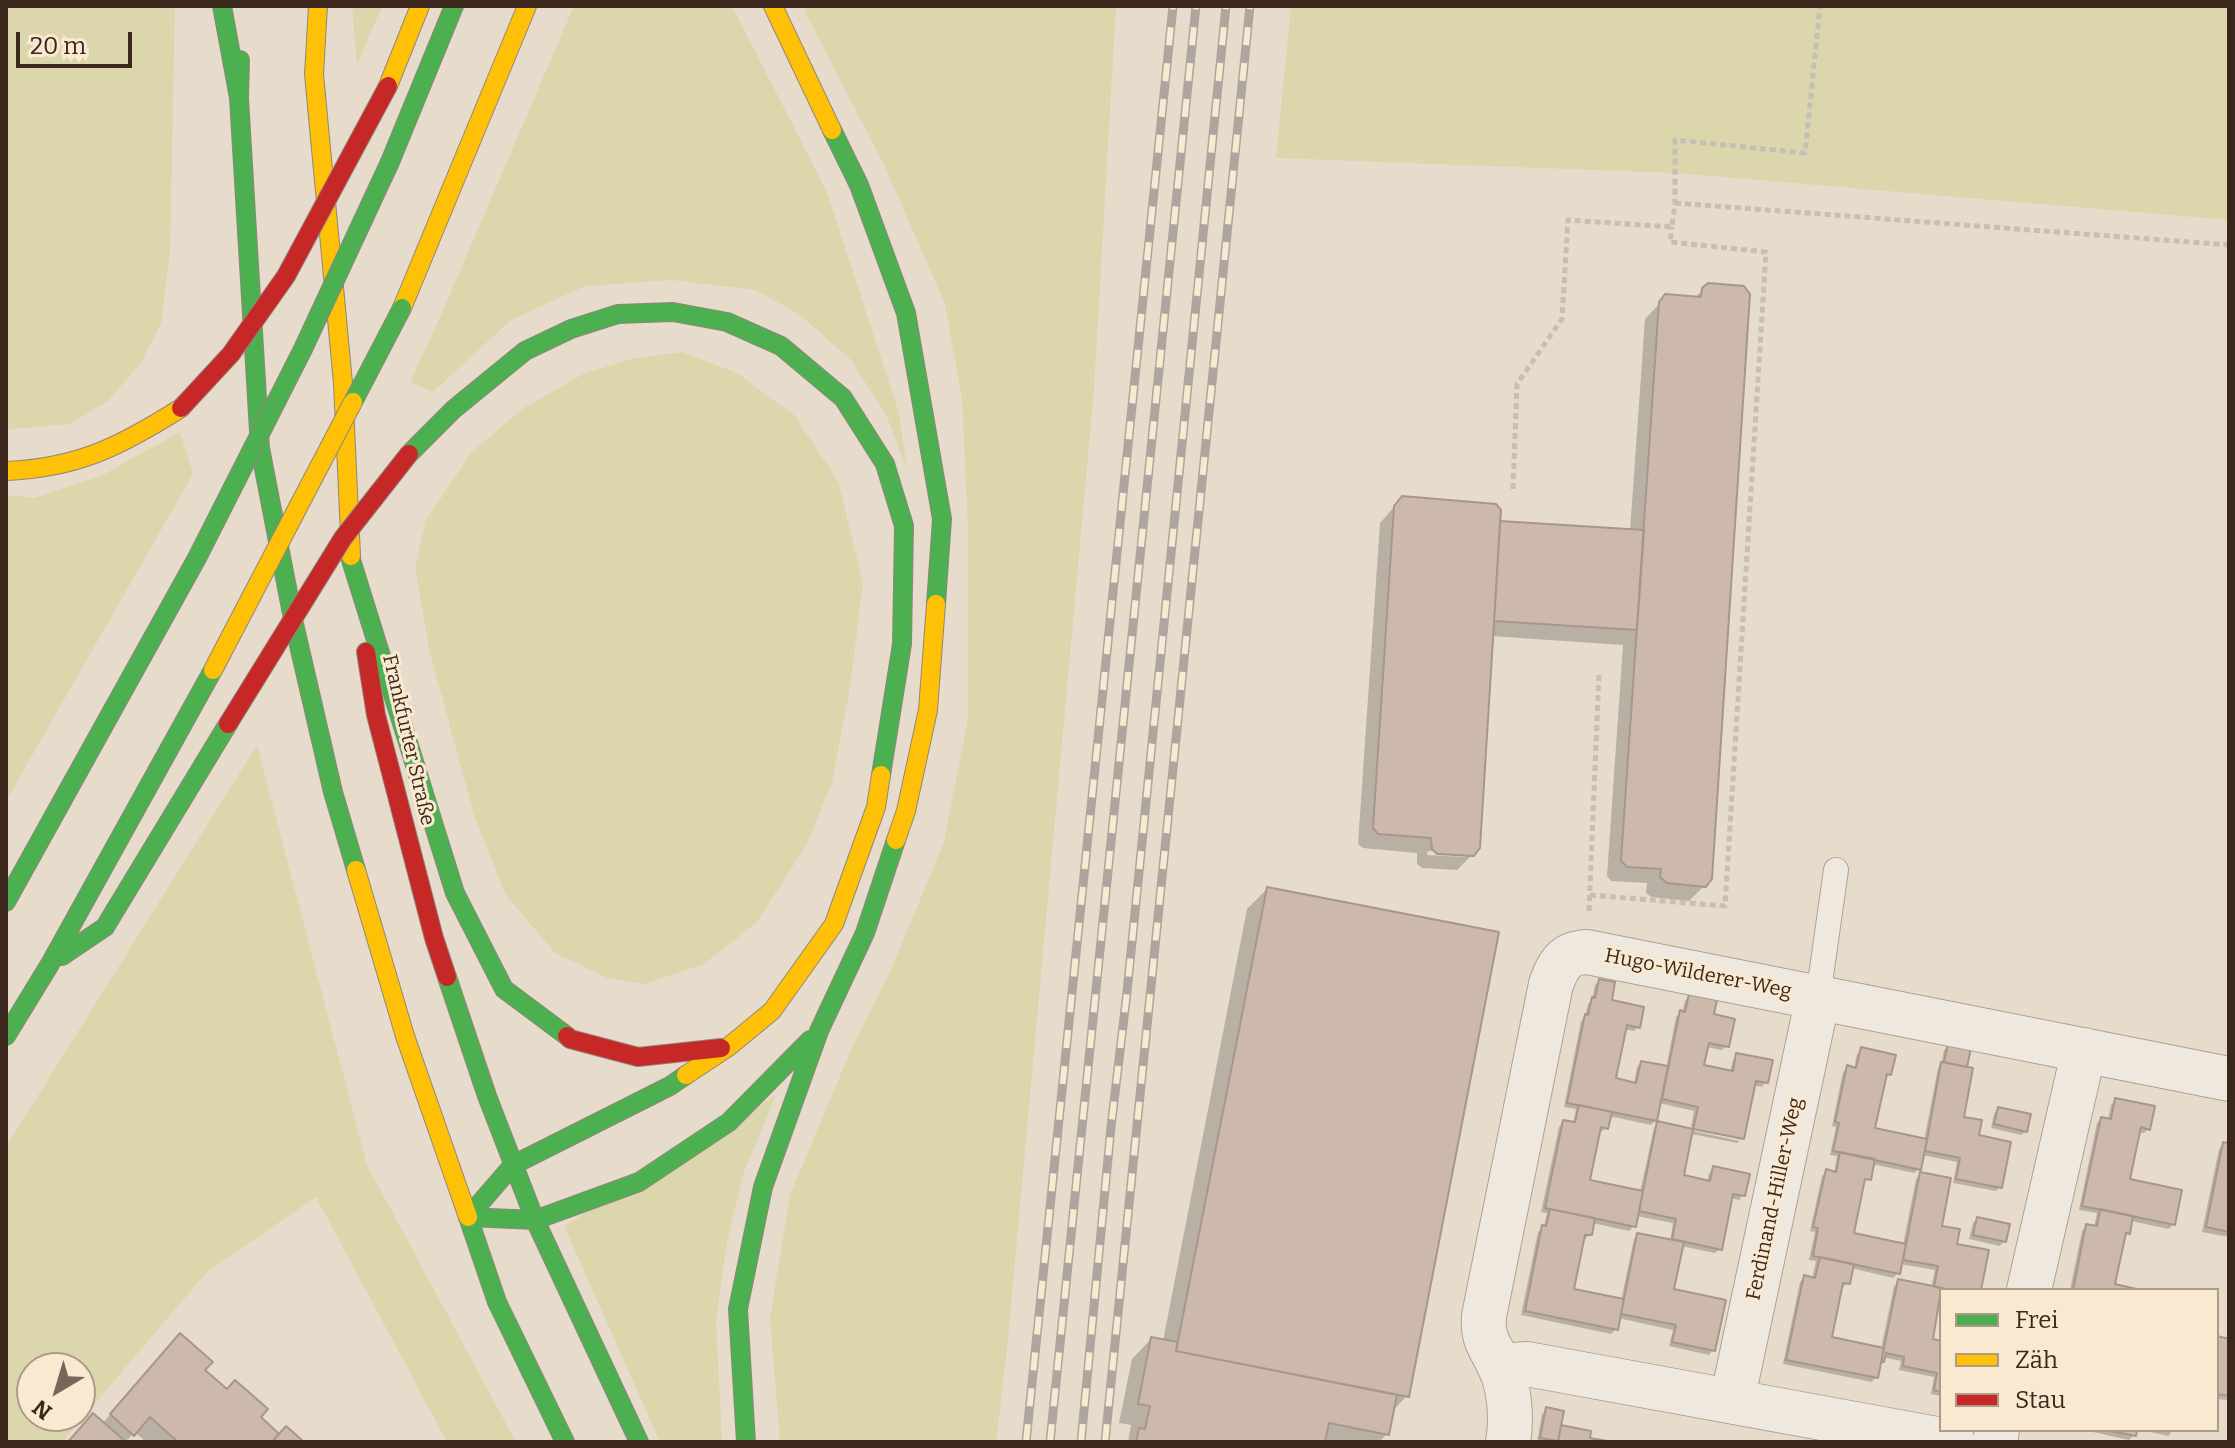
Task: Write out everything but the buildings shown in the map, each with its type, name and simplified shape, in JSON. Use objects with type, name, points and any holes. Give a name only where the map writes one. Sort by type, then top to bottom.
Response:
[{"type":"main road","points":[[222,6],[239,98]]},
{"type":"main road","name":"Frankfurter Straße","points":[[318,6],[314,74],[343,383],[351,560],[376,715],[434,938],[487,1096],[535,1220],[639,1442]]},
{"type":"main road","points":[[6,471],[67,465],[133,439],[181,408],[231,354],[286,276],[388,86],[420,6]]},
{"type":"main road","points":[[6,902],[197,558],[303,349],[390,162],[454,6]]},
{"type":"main road","points":[[6,1036],[50,964],[213,670],[402,308],[527,6]]},
{"type":"main road","points":[[746,1442],[738,1309],[763,1187],[819,1031],[865,933],[906,811],[928,710],[942,519],[906,313],[859,185],[773,6]]},
{"type":"main road","points":[[242,21],[239,98],[260,448],[294,624],[333,792],[405,1036],[497,1302],[565,1442]]},
{"type":"main road","points":[[50,964],[105,927],[343,538],[409,454],[454,409],[525,351],[571,329],[618,314],[673,312],[727,322],[781,346],[843,398],[885,464],[904,526],[902,644],[876,807],[834,924],[772,1011],[727,1048],[670,1086],[513,1165],[468,1217]]},
{"type":"main road","points":[[351,560],[455,893],[504,989],[570,1039],[638,1057],[727,1048]]},
{"type":"main road","points":[[468,1217],[535,1220],[639,1182],[729,1122],[819,1031]]},
{"type":"street","name":"Hugo-Wilderer-Weg","points":[[1508,1442],[1510,1408],[1500,1366],[1486,1341],[1484,1316],[1551,984],[1557,967],[1572,953],[1587,952],[2229,1079]]},
{"type":"street","name":"Ferdinand-Hiller-Weg","points":[[1732,1401],[1818,997]]},
{"type":"street","points":[[2029,1288],[2084,1050]]},
{"type":"street","points":[[1500,1366],[1527,1364],[1953,1442]]},
{"type":"lane","points":[[1818,997],[1836,870]]},
{"type":"path","points":[[1590,895],[1725,906],[1766,252],[1670,242],[1675,203],[1675,140],[1805,153],[1820,6]]},
{"type":"path","points":[[1675,203],[2229,245]]},
{"type":"path","points":[[1513,489],[1517,384],[1562,319],[1568,220],[1672,227]]},
{"type":"path","points":[[1587,952],[1599,673]]},
{"type":"shaded area","points":[[6,6],[175,6],[170,251],[161,324],[140,364],[108,401],[70,424],[13,429],[6,428]]},
{"type":"shaded area","points":[[352,6],[382,6],[357,65]]},
{"type":"shaded area","points":[[574,6],[732,6],[827,192],[899,413],[907,469],[887,417],[851,360],[799,314],[755,290],[671,280],[585,286],[511,320],[433,392],[410,382]]},
{"type":"shaded area","points":[[804,6],[1116,6],[1094,390],[1007,1350],[996,1442],[780,1442],[770,1318],[790,1195],[853,1045],[893,965],[944,842],[968,718],[968,528],[962,399],[945,304],[885,167]]},
{"type":"shaded area","points":[[1291,6],[2229,6],[2229,220],[1675,173],[1276,158]]},
{"type":"shaded area","points":[[682,352],[737,373],[794,415],[838,481],[863,583],[850,688],[832,782],[806,846],[756,923],[704,964],[645,984],[610,979],[555,953],[505,894],[474,815],[429,649],[415,567],[426,520],[472,452],[522,409],[583,374],[631,359]]},
{"type":"shaded area","points":[[180,432],[193,474],[6,801],[6,495],[34,498],[101,476]]},
{"type":"shaded area","points":[[257,745],[367,1165],[516,1442],[447,1442],[316,1197],[207,1272],[96,1402],[96,1352],[16,1352],[16,1432],[71,1432],[62,1442],[6,1442],[6,1147]]},
{"type":"shaded area","points":[[776,1095],[744,1172],[727,1242],[716,1321],[722,1442],[660,1442],[564,1226]]},
{"type":"railway","points":[[1026,1442],[1173,6]]},
{"type":"railway","points":[[1050,1442],[1196,6]]},
{"type":"railway","points":[[1081,1442],[1226,6]]},
{"type":"railway","points":[[1105,1442],[1250,6]]},
{"type":"traffic: fast","points":[[222,6],[239,98]]},
{"type":"traffic: fast","points":[[390,162],[454,6]]},
{"type":"traffic: fast","points":[[240,60],[239,98],[260,448],[294,624],[333,792],[356,870]]},
{"type":"traffic: fast","points":[[832,130],[859,185],[906,313],[942,519],[936,604]]},
{"type":"traffic: fast","points":[[197,558],[303,349],[390,162]]},
{"type":"traffic: fast","points":[[353,402],[402,308]]},
{"type":"traffic: fast","points":[[409,454],[454,409],[525,351],[571,329],[618,314],[673,312],[727,322],[781,346],[843,398],[885,464],[904,526],[902,644],[881,775]]},
{"type":"traffic: fast","points":[[6,902],[197,558]]},
{"type":"traffic: fast","points":[[351,560],[455,893],[504,989],[567,1036]]},
{"type":"traffic: fast","points":[[6,1036],[50,964],[213,670]]},
{"type":"traffic: fast","points":[[62,956],[105,927],[228,724]]},
{"type":"traffic: fast","points":[[746,1442],[738,1309],[763,1187],[819,1031],[865,933],[896,840]]},
{"type":"traffic: fast","points":[[447,977],[487,1096],[535,1220]]},
{"type":"traffic: fast","points":[[468,1217],[535,1220],[639,1182],[729,1122],[810,1040]]},
{"type":"traffic: fast","points":[[468,1217],[513,1165],[686,1075]]},
{"type":"traffic: fast","points":[[468,1217],[497,1302],[565,1442]]},
{"type":"traffic: fast","points":[[535,1220],[639,1442]]},
{"type":"traffic: slow","points":[[318,6],[314,74],[343,383],[351,556]]},
{"type":"traffic: slow","points":[[388,86],[420,6]]},
{"type":"traffic: slow","points":[[402,308],[527,6]]},
{"type":"traffic: slow","points":[[773,6],[832,130]]},
{"type":"traffic: slow","points":[[213,670],[353,402]]},
{"type":"traffic: slow","points":[[6,471],[55,465],[98,453],[181,408]]},
{"type":"traffic: slow","points":[[896,840],[906,811],[928,710],[936,604]]},
{"type":"traffic: slow","points":[[686,1075],[727,1048],[772,1011],[834,924],[876,807],[881,775]]},
{"type":"traffic: slow","points":[[356,870],[405,1036],[468,1217]]},
{"type":"traffic: jam","points":[[181,408],[231,354],[286,276],[388,86]]},
{"type":"traffic: jam","points":[[228,724],[343,538],[409,454]]},
{"type":"traffic: jam","points":[[366,652],[376,715],[447,977]]},
{"type":"traffic: jam","points":[[567,1036],[638,1057],[721,1048]]}]
